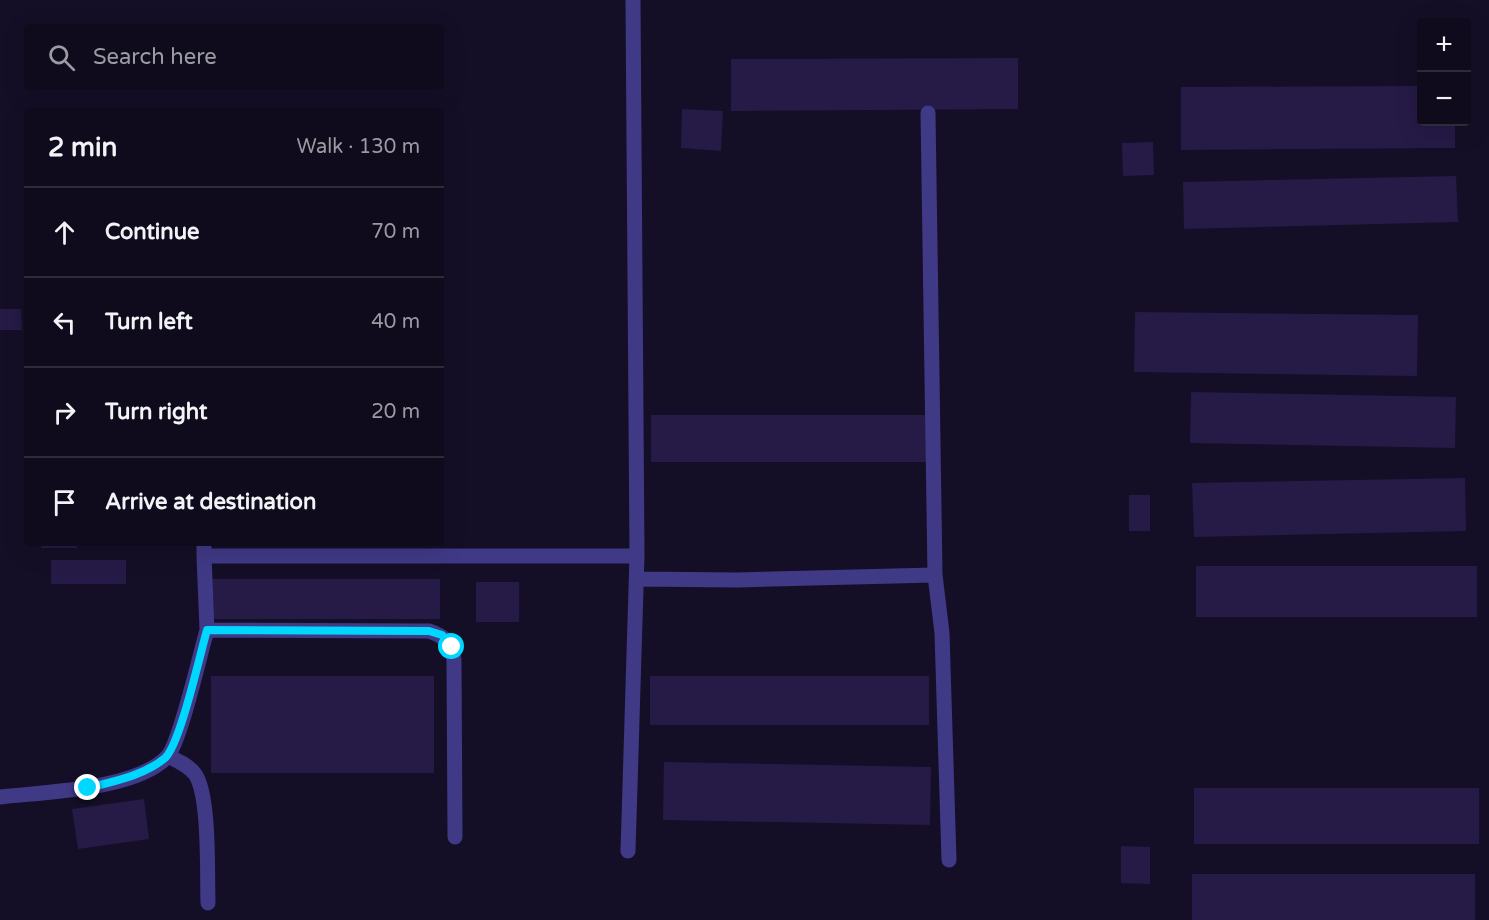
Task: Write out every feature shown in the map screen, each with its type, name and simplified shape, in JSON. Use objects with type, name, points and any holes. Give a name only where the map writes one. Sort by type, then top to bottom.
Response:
[{"type":"lane","points":[[628,851],[637,579],[633,0]]},
{"type":"lane","points":[[928,112],[935,576],[942,633],[949,860]]},
{"type":"lane","points":[[0,797],[97,786],[149,769],[168,756],[176,739],[207,630],[204,549],[637,556]]},
{"type":"lane","points":[[637,579],[737,580],[935,576]]},
{"type":"lane","points":[[207,630],[429,631],[442,635],[452,647],[454,660],[455,837]]},
{"type":"lane","points":[[168,756],[184,764],[194,773],[200,783],[205,810],[208,903]]},
{"type":"building","points":[[1018,58],[1018,109],[731,111],[731,59]]},
{"type":"building","points":[[1417,86],[1417,126],[1455,126],[1455,148],[1181,150],[1181,87]]},
{"type":"building","points":[[682,109],[723,111],[721,151],[681,148]]},
{"type":"building","points":[[1153,142],[1154,175],[1123,176],[1122,143]]},
{"type":"building","points":[[1456,176],[1458,222],[1184,229],[1183,182]]},
{"type":"building","points":[[0,309],[21,309],[22,330],[0,330]]},
{"type":"building","points":[[1135,312],[1418,315],[1417,376],[1134,372]]},
{"type":"building","points":[[1191,392],[1456,397],[1455,448],[1190,443]]},
{"type":"building","points":[[651,415],[926,415],[926,462],[651,462]]},
{"type":"building","points":[[1465,478],[1466,531],[1194,537],[1192,483]]},
{"type":"building","points":[[1129,495],[1150,495],[1150,531],[1129,531]]},
{"type":"building","points":[[41,546],[77,546],[77,548],[41,548]]},
{"type":"building","points":[[51,560],[126,560],[126,584],[51,584]]},
{"type":"building","points":[[1196,566],[1477,566],[1477,617],[1196,617]]},
{"type":"building","points":[[211,579],[440,579],[440,619],[211,619]]},
{"type":"building","points":[[476,582],[519,582],[519,622],[476,622]]},
{"type":"building","points":[[211,676],[434,676],[434,773],[211,773]]},
{"type":"building","points":[[650,676],[929,676],[929,725],[650,725]]},
{"type":"building","points":[[664,762],[931,767],[930,825],[663,820]]},
{"type":"building","points":[[1194,788],[1479,788],[1479,844],[1194,844]]},
{"type":"building","points":[[144,799],[149,839],[78,849],[72,809]]},
{"type":"building","points":[[1121,846],[1150,847],[1150,884],[1121,883]]},
{"type":"building","points":[[1192,874],[1475,874],[1475,920],[1192,920]]},
{"type":"route","points":[[88,788],[123,779],[149,769],[168,756],[176,739],[207,630],[429,631],[442,635],[452,647]]}]
